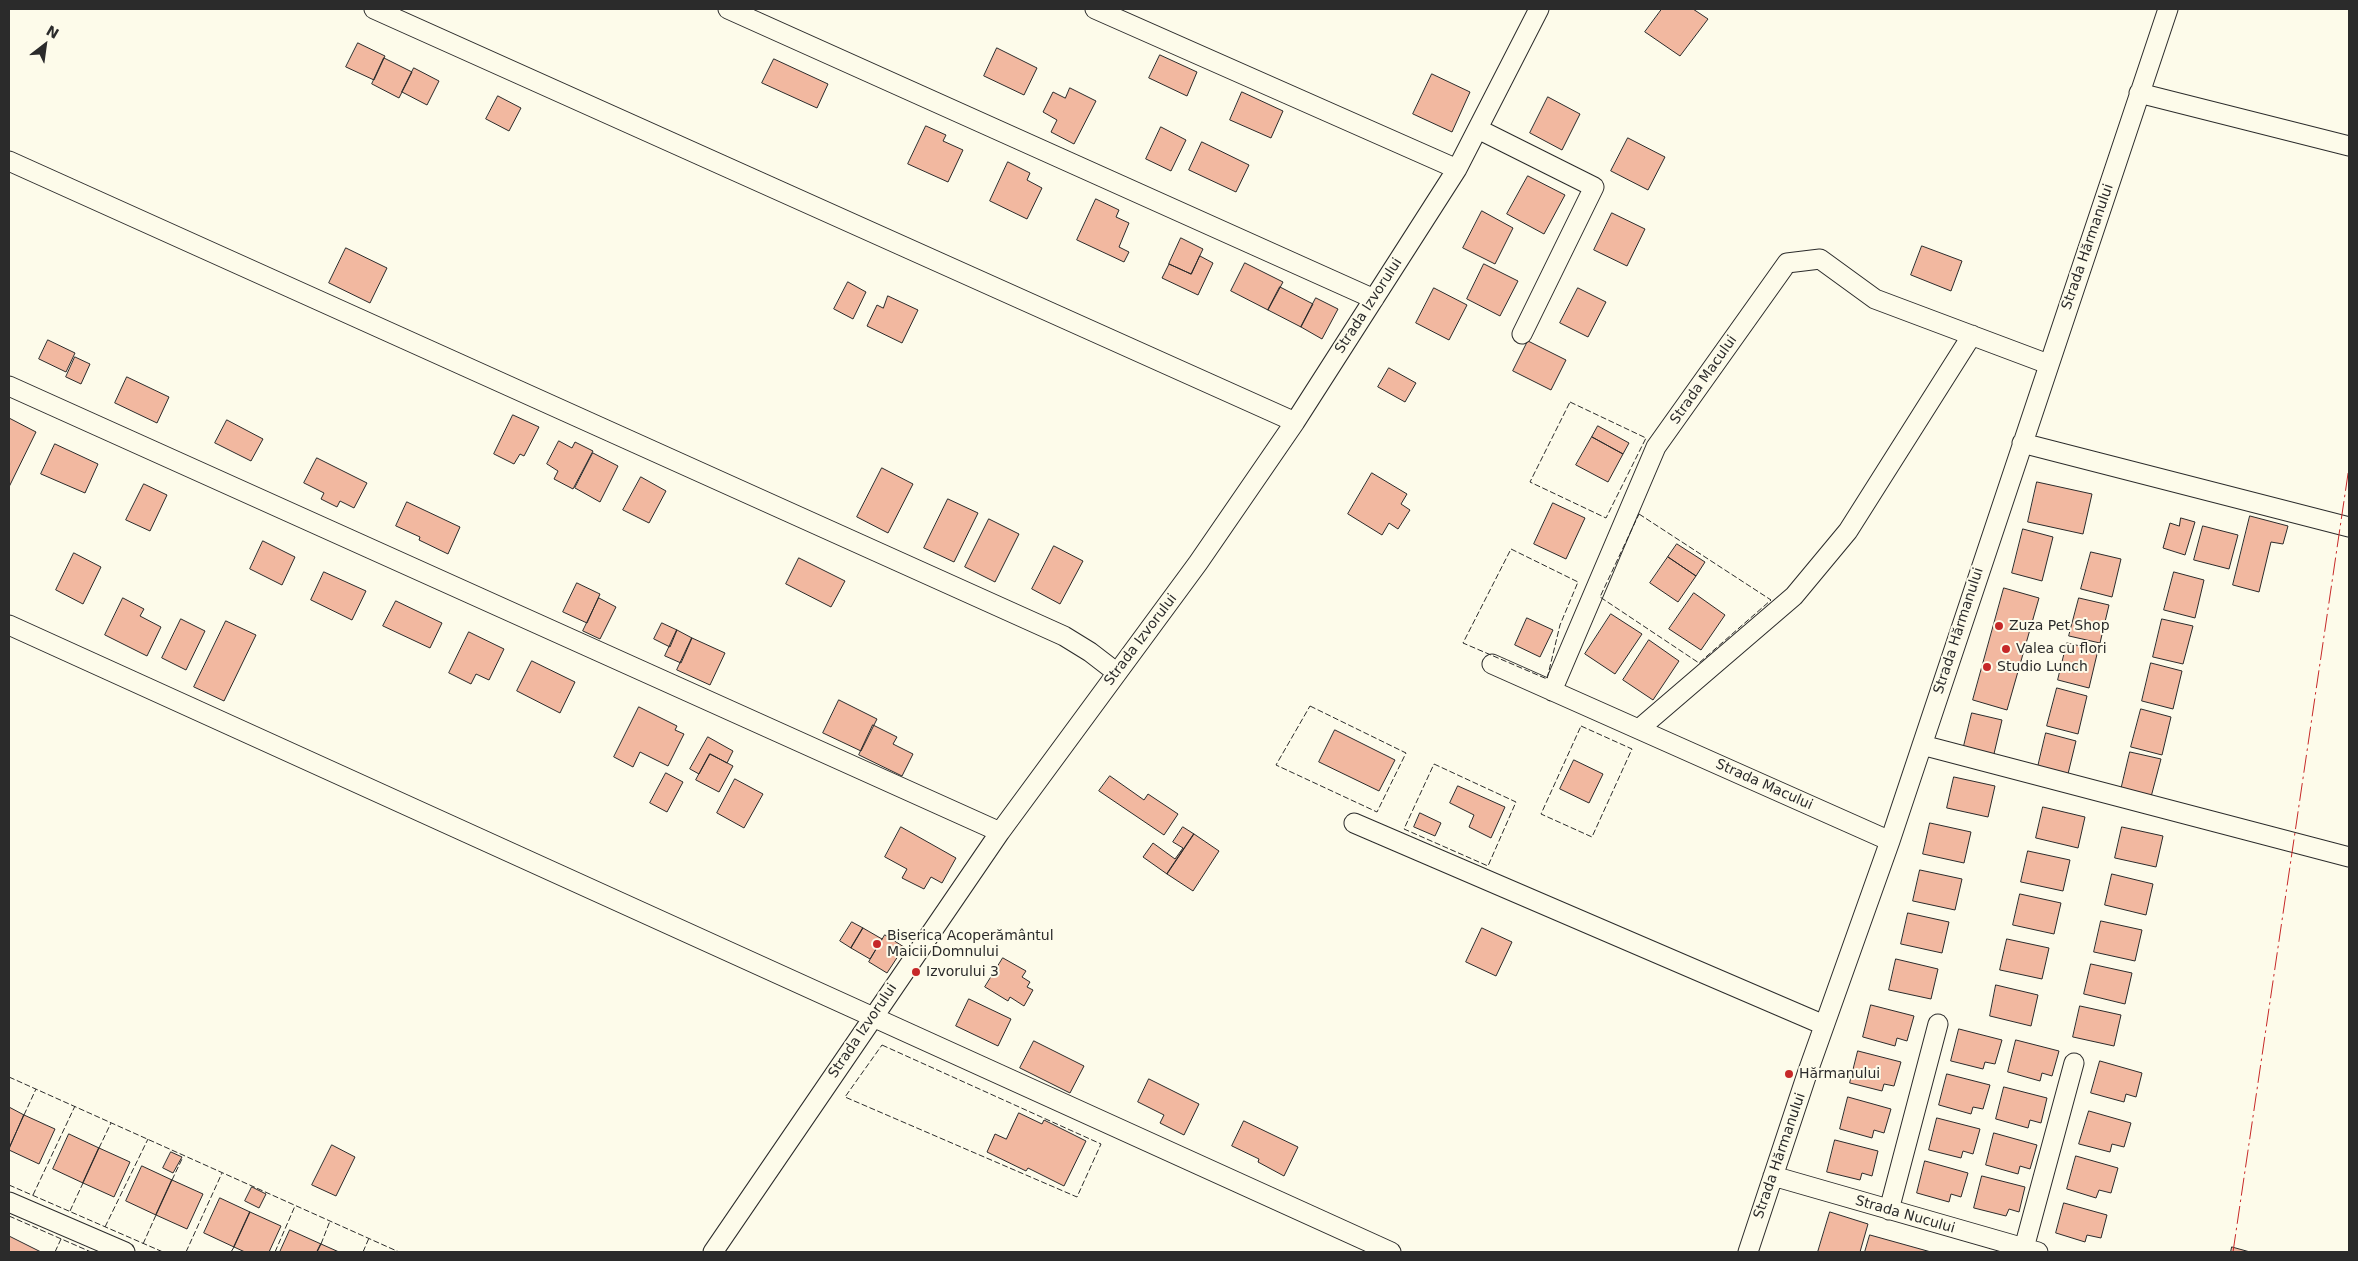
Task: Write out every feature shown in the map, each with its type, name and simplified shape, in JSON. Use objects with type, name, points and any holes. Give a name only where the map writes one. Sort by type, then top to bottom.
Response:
[{"type":"street","points":[[374,9],[1295,422]]},
{"type":"street","points":[[728,9],[1374,299]]},
{"type":"street","points":[[1095,9],[1457,169]]},
{"type":"street","name":"Strada Izvorului","points":[[713,1252],[1000,832],[1198,563],[1295,422],[1457,169],[1539,9]]},
{"type":"street","name":"Strada Hărmanului","points":[[1748,1252],[1824,1025],[1890,841],[2168,9]]},
{"type":"street","points":[[2139,94],[2349,146]]},
{"type":"street","points":[[1478,129],[1594,187],[1522,334]]},
{"type":"street","points":[[9,161],[1064,636],[1090,652],[1116,672]]},
{"type":"street","name":"Strada Macului","points":[[1552,691],[1656,447],[1787,263],[1820,259],[1875,299],[2048,364]]},
{"type":"street","points":[[1639,730],[1800,589],[1848,531],[1972,335]]},
{"type":"street","points":[[9,386],[1000,832]]},
{"type":"street","points":[[2022,444],[2349,527]]},
{"type":"street","points":[[9,625],[1391,1252]]},
{"type":"street","name":"Strada Macului","points":[[1492,664],[1890,841]]},
{"type":"street","points":[[1922,745],[2349,857]]},
{"type":"street","points":[[1354,823],[1824,1025]]},
{"type":"street","points":[[1890,1210],[1938,1024]]},
{"type":"street","points":[[2031,1250],[2074,1063]]},
{"type":"street","name":"Strada Nucului","points":[[1773,1176],[2031,1250]]},
{"type":"street","points":[[9,1202],[125,1252]]},
{"type":"building","points":[[1662,9],[1693,9],[1708,19],[1680,56],[1645,32]]},
{"type":"building","points":[[358,43],[385,56],[374,80],[346,67]]},
{"type":"building","points":[[997,48],[1037,68],[1024,95],[984,76]]},
{"type":"building","points":[[1160,55],[1197,72],[1187,96],[1149,78]]},
{"type":"building","points":[[384,58],[412,72],[399,98],[372,84]]},
{"type":"building","points":[[774,59],[828,84],[817,108],[762,83]]},
{"type":"building","points":[[414,68],[439,81],[427,105],[402,92]]},
{"type":"building","points":[[1432,74],[1470,92],[1452,132],[1413,114]]},
{"type":"building","points":[[1070,88],[1096,101],[1074,144],[1051,132],[1057,120],[1043,112],[1053,92],[1065,98]]},
{"type":"building","points":[[1242,92],[1283,111],[1271,138],[1230,120]]},
{"type":"building","points":[[498,96],[521,108],[509,131],[486,119]]},
{"type":"building","points":[[1548,97],[1580,114],[1562,150],[1530,133]]},
{"type":"building","points":[[926,126],[946,135],[943,141],[963,150],[948,182],[908,164]]},
{"type":"building","points":[[1161,127],[1186,140],[1171,171],[1146,159]]},
{"type":"building","points":[[1628,138],[1665,157],[1648,190],[1611,171]]},
{"type":"building","points":[[1202,142],[1249,165],[1236,192],[1189,170]]},
{"type":"building","points":[[1008,162],[1030,173],[1027,180],[1042,188],[1027,219],[990,201]]},
{"type":"building","points":[[1528,176],[1565,195],[1544,234],[1507,214]]},
{"type":"building","points":[[1096,199],[1119,210],[1116,217],[1129,223],[1119,247],[1129,252],[1124,262],[1077,240]]},
{"type":"building","points":[[1482,211],[1513,228],[1495,264],[1463,248]]},
{"type":"building","points":[[1612,213],[1645,229],[1627,266],[1594,250]]},
{"type":"building","points":[[1181,238],[1203,249],[1191,274],[1169,264]]},
{"type":"building","points":[[1922,246],[1962,261],[1951,291],[1911,275]]},
{"type":"building","points":[[346,248],[387,268],[370,303],[329,283]]},
{"type":"building","points":[[1200,256],[1213,263],[1198,295],[1162,278],[1169,264],[1191,274]]},
{"type":"building","points":[[1245,263],[1283,282],[1268,310],[1231,291]]},
{"type":"building","points":[[1484,264],[1518,281],[1500,316],[1467,299]]},
{"type":"building","points":[[848,282],[866,292],[853,319],[834,309]]},
{"type":"building","points":[[1280,287],[1313,304],[1301,327],[1268,310]]},
{"type":"building","points":[[1434,288],[1467,305],[1449,340],[1416,323]]},
{"type":"building","points":[[1578,288],[1606,302],[1588,337],[1560,323]]},
{"type":"building","points":[[888,296],[918,310],[902,343],[867,326],[877,305],[883,308]]},
{"type":"building","points":[[1316,298],[1338,309],[1322,339],[1301,327]]},
{"type":"building","points":[[48,340],[75,353],[66,372],[39,359]]},
{"type":"building","points":[[1528,341],[1566,360],[1551,390],[1513,371]]},
{"type":"building","points":[[75,357],[90,364],[81,384],[66,377]]},
{"type":"building","points":[[1389,368],[1416,383],[1405,402],[1378,387]]},
{"type":"building","points":[[127,377],[169,397],[157,423],[115,403]]},
{"type":"building","points":[[513,415],[539,427],[524,456],[520,454],[514,464],[494,454]]},
{"type":"building","points":[[9,418],[36,432],[9,487]]},
{"type":"building","points":[[227,420],[263,439],[251,461],[215,443]]},
{"type":"building","points":[[1598,426],[1629,443],[1623,454],[1592,437]]},
{"type":"building","points":[[1592,437],[1623,454],[1608,482],[1576,465]]},
{"type":"building","points":[[559,441],[572,448],[575,442],[593,451],[573,489],[554,479],[558,471],[547,464]]},
{"type":"building","points":[[55,444],[98,464],[85,493],[41,474]]},
{"type":"building","points":[[593,453],[618,466],[600,502],[575,488]]},
{"type":"building","points":[[317,458],[367,483],[354,508],[340,501],[337,507],[321,499],[324,493],[304,483]]},
{"type":"building","points":[[882,468],[913,484],[888,533],[857,517]]},
{"type":"building","points":[[1372,473],[1407,494],[1401,504],[1410,510],[1398,529],[1389,523],[1382,535],[1348,514]]},
{"type":"building","points":[[641,477],[666,491],[649,523],[623,510]]},
{"type":"building","points":[[2037,482],[2092,494],[2083,534],[2028,522]]},
{"type":"building","points":[[144,484],[167,495],[150,531],[126,520]]},
{"type":"building","points":[[948,499],[978,513],[954,562],[924,548]]},
{"type":"building","points":[[407,502],[460,527],[448,554],[419,540],[420,537],[396,526]]},
{"type":"building","points":[[1553,503],[1585,518],[1566,559],[1534,544]]},
{"type":"building","points":[[2250,516],[2288,526],[2283,544],[2271,542],[2259,592],[2233,585]]},
{"type":"building","points":[[2181,518],[2195,522],[2185,555],[2163,548],[2170,523],[2179,526]]},
{"type":"building","points":[[989,519],[1019,534],[995,582],[965,567]]},
{"type":"building","points":[[2203,526],[2238,535],[2229,569],[2194,560]]},
{"type":"building","points":[[2023,529],[2053,537],[2042,581],[2012,573]]},
{"type":"building","points":[[263,541],[295,557],[282,585],[250,569]]},
{"type":"building","points":[[1677,544],[1705,562],[1696,576],[1668,557]]},
{"type":"building","points":[[1054,546],[1083,561],[1060,604],[1032,589]]},
{"type":"building","points":[[2091,552],[2121,559],[2112,597],[2081,589]]},
{"type":"building","points":[[74,553],[101,567],[83,604],[56,590]]},
{"type":"building","points":[[1668,557],[1696,576],[1678,602],[1650,583]]},
{"type":"building","points":[[799,558],[845,581],[831,607],[786,584]]},
{"type":"building","points":[[324,572],[366,591],[352,620],[311,600]]},
{"type":"building","points":[[2174,572],[2204,580],[2195,618],[2164,610]]},
{"type":"building","points":[[577,583],[600,594],[587,623],[563,612]]},
{"type":"building","name":"Valea cu flori","points":[[2004,588],[2039,598],[2007,710],[1973,700]]},
{"type":"building","points":[[1694,593],[1725,615],[1701,650],[1669,629]]},
{"type":"building","points":[[123,598],[144,609],[140,616],[161,627],[147,656],[105,635]]},
{"type":"building","points":[[599,598],[616,607],[600,639],[583,631]]},
{"type":"building","points":[[2079,598],[2109,605],[2100,643],[2069,636]]},
{"type":"building","points":[[396,601],[442,623],[430,648],[383,626]]},
{"type":"building","points":[[1611,614],[1642,634],[1615,674],[1585,654]]},
{"type":"building","points":[[1527,618],[1553,630],[1540,657],[1515,645]]},
{"type":"building","points":[[181,619],[205,631],[186,670],[162,658]]},
{"type":"building","points":[[2162,619],[2193,626],[2183,664],[2153,657]]},
{"type":"building","points":[[226,621],[256,635],[224,701],[194,687]]},
{"type":"building","points":[[662,623],[677,630],[670,647],[654,639]]},
{"type":"building","points":[[677,630],[692,638],[681,663],[665,656]]},
{"type":"building","points":[[469,632],[504,649],[489,680],[476,674],[471,684],[449,673]]},
{"type":"building","points":[[692,638],[725,653],[710,685],[677,670]]},
{"type":"building","points":[[1649,640],[1679,661],[1653,700],[1623,680]]},
{"type":"building","points":[[2067,643],[2098,650],[2089,688],[2058,680]]},
{"type":"building","points":[[532,661],[575,682],[560,713],[517,691]]},
{"type":"building","points":[[2151,663],[2182,671],[2173,709],[2142,701]]},
{"type":"building","points":[[2057,688],[2087,696],[2078,734],[2047,726]]},
{"type":"building","points":[[839,700],[877,719],[861,751],[823,733]]},
{"type":"building","points":[[639,707],[677,726],[675,730],[684,734],[668,766],[640,752],[633,767],[614,757]]},
{"type":"building","points":[[2141,709],[2171,717],[2162,755],[2131,747]]},
{"type":"building","points":[[1972,713],[2002,720],[1993,758],[1963,750]]},
{"type":"building","points":[[873,725],[897,737],[893,744],[913,754],[902,776],[859,755]]},
{"type":"building","points":[[1335,730],[1395,760],[1379,791],[1319,762]]},
{"type":"building","points":[[2046,733],[2076,741],[2067,778],[2037,771]]},
{"type":"building","points":[[708,737],[733,751],[727,763],[710,754],[699,774],[690,769]]},
{"type":"building","points":[[2130,752],[2161,759],[2151,797],[2121,790]]},
{"type":"building","points":[[710,754],[733,766],[719,792],[696,780]]},
{"type":"building","points":[[1574,760],[1603,774],[1589,803],[1560,789]]},
{"type":"building","points":[[666,773],[683,782],[667,812],[650,803]]},
{"type":"building","points":[[1110,776],[1144,800],[1148,794],[1178,814],[1164,835],[1099,791]]},
{"type":"building","points":[[1954,777],[1995,786],[1988,817],[1947,808]]},
{"type":"building","points":[[735,779],[763,794],[744,828],[717,813]]},
{"type":"building","points":[[1458,786],[1505,807],[1491,838],[1469,827],[1474,815],[1450,803]]},
{"type":"building","points":[[2043,807],[2085,817],[2078,848],[2036,838]]},
{"type":"building","points":[[1420,813],[1441,823],[1435,836],[1414,827]]},
{"type":"building","points":[[1930,823],[1971,832],[1964,863],[1923,854]]},
{"type":"building","points":[[901,827],[956,858],[942,883],[931,877],[924,889],[902,878],[907,869],[885,857]]},
{"type":"building","points":[[1183,827],[1194,834],[1167,874],[1143,857],[1153,843],[1175,859],[1183,848],[1173,842]]},
{"type":"building","points":[[2122,827],[2163,836],[2156,867],[2115,858]]},
{"type":"building","points":[[1194,834],[1219,851],[1193,891],[1167,874]]},
{"type":"building","points":[[2028,851],[2070,860],[2063,891],[2021,882]]},
{"type":"building","points":[[1920,870],[1962,879],[1955,910],[1913,901]]},
{"type":"building","points":[[2112,874],[2153,884],[2146,915],[2105,905]]},
{"type":"building","points":[[2020,894],[2061,903],[2054,934],[2013,925]]},
{"type":"building","points":[[1908,913],[1949,922],[1942,953],[1901,944]]},
{"type":"building","points":[[2101,921],[2142,930],[2135,961],[2094,952]]},
{"type":"building","points":[[852,922],[863,928],[851,948],[840,941]]},
{"type":"building","points":[[863,928],[882,939],[870,959],[851,948]]},
{"type":"building","points":[[1482,928],[1512,942],[1496,976],[1466,962]]},
{"type":"building","points":[[885,935],[904,947],[887,973],[869,962]]},
{"type":"building","points":[[2007,939],[2049,948],[2042,979],[2000,970]]},
{"type":"building","points":[[1003,958],[1026,971],[1022,977],[1030,982],[1027,987],[1033,990],[1024,1006],[1010,997],[1008,1001],[985,987]]},
{"type":"building","points":[[1896,959],[1938,969],[1931,999],[1889,990]]},
{"type":"building","points":[[2091,964],[2132,973],[2125,1004],[2084,994]]},
{"type":"building","points":[[1996,985],[2038,995],[2031,1026],[1990,1016]]},
{"type":"building","points":[[969,999],[1011,1019],[998,1046],[956,1026]]},
{"type":"building","points":[[1871,1005],[1914,1016],[1907,1041],[1897,1038],[1895,1046],[1863,1037]]},
{"type":"building","points":[[2080,1006],[2121,1015],[2114,1046],[2073,1037]]},
{"type":"building","points":[[1959,1029],[2002,1040],[1995,1064],[1985,1062],[1983,1069],[1951,1061]]},
{"type":"building","points":[[2016,1040],[2059,1051],[2052,1076],[2042,1073],[2040,1081],[2008,1072]]},
{"type":"building","points":[[1034,1041],[1084,1066],[1070,1093],[1020,1068]]},
{"type":"building","points":[[1858,1051],[1901,1062],[1894,1086],[1884,1084],[1882,1091],[1850,1083]]},
{"type":"building","points":[[2100,1061],[2142,1073],[2136,1097],[2126,1094],[2124,1102],[2091,1093]]},
{"type":"building","points":[[1947,1074],[1990,1085],[1983,1109],[1973,1107],[1971,1114],[1939,1105]]},
{"type":"building","points":[[1149,1079],[1199,1104],[1184,1135],[1160,1123],[1164,1115],[1138,1102]]},
{"type":"building","points":[[2004,1087],[2047,1098],[2041,1123],[2030,1120],[2028,1128],[1996,1119]]},
{"type":"building","points":[[1848,1097],[1891,1109],[1884,1133],[1874,1130],[1872,1138],[1840,1129]]},
{"type":"building","points":[[9,1107],[24,1115],[9,1148]]},
{"type":"building","points":[[2089,1111],[2131,1123],[2124,1147],[2112,1144],[2110,1152],[2079,1144]]},
{"type":"building","points":[[1019,1113],[1042,1124],[1044,1120],[1086,1141],[1064,1186],[1028,1168],[1026,1171],[987,1152],[995,1134],[1006,1139]]},
{"type":"building","points":[[24,1115],[55,1129],[39,1164],[9,1150]]},
{"type":"building","points":[[1937,1118],[1980,1129],[1973,1154],[1963,1151],[1961,1158],[1929,1150]]},
{"type":"building","points":[[1244,1121],[1298,1147],[1284,1176],[1258,1162],[1259,1159],[1232,1146]]},
{"type":"building","points":[[1994,1133],[2037,1145],[2030,1169],[2020,1166],[2018,1174],[1986,1165]]},
{"type":"building","points":[[69,1134],[99,1148],[83,1183],[53,1169]]},
{"type":"building","points":[[1835,1140],[1878,1151],[1872,1176],[1862,1173],[1860,1180],[1827,1172]]},
{"type":"building","points":[[332,1145],[355,1157],[336,1196],[312,1185]]},
{"type":"building","points":[[99,1148],[130,1162],[114,1197],[83,1183]]},
{"type":"building","points":[[171,1152],[182,1157],[173,1173],[163,1168]]},
{"type":"building","points":[[2076,1156],[2118,1168],[2111,1193],[2099,1190],[2096,1198],[2067,1189]]},
{"type":"building","points":[[1925,1161],[1968,1173],[1961,1197],[1951,1194],[1949,1202],[1917,1193]]},
{"type":"building","points":[[142,1166],[172,1180],[156,1215],[126,1201]]},
{"type":"building","points":[[1982,1176],[2025,1187],[2019,1212],[2009,1209],[2006,1216],[1974,1208]]},
{"type":"building","points":[[172,1180],[203,1194],[187,1229],[156,1215]]},
{"type":"building","points":[[252,1187],[266,1194],[259,1208],[245,1201]]},
{"type":"building","points":[[220,1198],[250,1212],[234,1247],[204,1233]]},
{"type":"building","points":[[2064,1203],[2107,1215],[2101,1238],[2087,1235],[2085,1242],[2056,1233]]},
{"type":"building","points":[[250,1212],[281,1226],[269,1252],[245,1252],[234,1247]]},
{"type":"building","points":[[1830,1212],[1868,1224],[1860,1252],[1818,1252]]},
{"type":"building","points":[[290,1230],[321,1244],[317,1252],[280,1252]]},
{"type":"building","points":[[1870,1235],[1931,1252],[1865,1252]]},
{"type":"building","points":[[9,1236],[41,1252],[9,1252]]},
{"type":"building","points":[[321,1244],[339,1252],[317,1252]]},
{"type":"building","points":[[2232,1247],[2250,1252],[2231,1252]]},
{"type":"fence","points":[[1570,402],[1646,438],[1606,518],[1530,482],[1570,402]]},
{"type":"fence","points":[[1639,514],[1771,600],[1699,663],[1600,597],[1639,514]]},
{"type":"fence","points":[[1511,549],[1578,582],[1560,625],[1547,679],[1463,643],[1511,549]]},
{"type":"fence","points":[[1310,706],[1406,753],[1377,812],[1276,765],[1310,706]]},
{"type":"fence","points":[[1581,726],[1632,749],[1592,837],[1541,814],[1581,726]]},
{"type":"fence","points":[[1434,764],[1516,802],[1488,866],[1404,829],[1434,764]]},
{"type":"fence","points":[[882,1045],[1101,1144],[1077,1197],[845,1097],[882,1045]]},
{"type":"fence","points":[[9,1077],[399,1252]]},
{"type":"fence","points":[[24,1115],[36,1089]]},
{"type":"fence","points":[[33,1195],[75,1106]]},
{"type":"fence","points":[[99,1148],[111,1123]]},
{"type":"fence","points":[[105,1227],[148,1139]]},
{"type":"fence","points":[[172,1180],[182,1159]]},
{"type":"fence","points":[[186,1252],[222,1173]]},
{"type":"fence","points":[[70,1211],[83,1183]]},
{"type":"fence","points":[[9,1185],[163,1252]]},
{"type":"fence","points":[[275,1252],[295,1206]]},
{"type":"fence","points":[[143,1244],[156,1215]]},
{"type":"fence","points":[[9,1216],[91,1252]]},
{"type":"fence","points":[[321,1244],[330,1221]]},
{"type":"fence","points":[[363,1252],[369,1238]]},
{"type":"fence","points":[[55,1252],[61,1239]]},
{"type":"fence","points":[[231,1252],[234,1247]]},
{"type":"power","points":[[2233,1252],[2349,467]]},
{"type":"place","name":"Zuza Pet Shop","points":[[1999,626]]},
{"type":"place","name":"Valea cu flori","points":[[2006,649]]},
{"type":"place","name":"Studio Lunch","points":[[1987,667]]},
{"type":"place","name":"Biserica Acoperământul Maicii Domnului","points":[[877,944]]},
{"type":"place","name":"Izvorului 3","points":[[916,972]]},
{"type":"place","name":"Hărmanului","points":[[1789,1074]]}]
